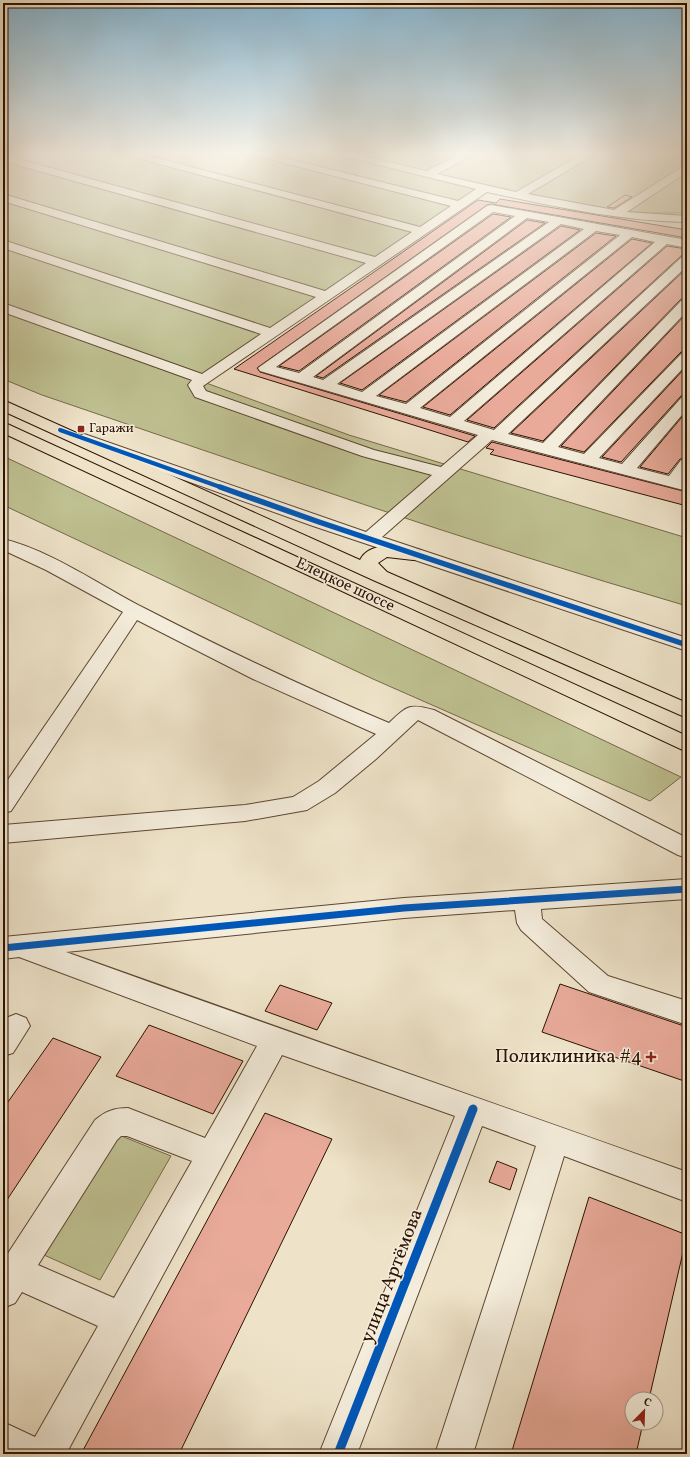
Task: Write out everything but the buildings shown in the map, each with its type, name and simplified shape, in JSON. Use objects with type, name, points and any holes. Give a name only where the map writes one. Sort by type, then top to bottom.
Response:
[{"type":"main road","name":"Елецкое шоссе","points":[[3,405],[380,576],[687,711]]},
{"type":"main road","name":"Елецкое шоссе","points":[[3,427],[687,745]]},
{"type":"main road","points":[[380,576],[369,564],[370,559],[376,554],[384,551],[413,554]]},
{"type":"street","points":[[85,222],[327,296]]},
{"type":"street","points":[[236,222],[377,262]]},
{"type":"street","points":[[388,222],[422,231]]},
{"type":"street","points":[[436,222],[196,385],[200,394],[227,404],[368,453],[445,473]]},
{"type":"street","points":[[471,222],[265,368],[493,435],[680,484],[687,464]]},
{"type":"street","points":[[301,379],[513,222]]},
{"type":"street","points":[[326,386],[557,222]]},
{"type":"street","points":[[570,222],[687,244]]},
{"type":"street","points":[[364,397],[594,227]]},
{"type":"street","points":[[409,410],[630,233]]},
{"type":"street","points":[[452,423],[664,239]]},
{"type":"street","points":[[3,244],[272,333]]},
{"type":"street","points":[[369,539],[445,473],[493,435],[687,259]]},
{"type":"street","points":[[547,449],[687,303]]},
{"type":"street","points":[[3,307],[204,379]]},
{"type":"street","points":[[588,460],[687,356]]},
{"type":"street","points":[[626,470],[687,400]]},
{"type":"street","points":[[60,430],[369,539],[687,645]]},
{"type":"street","points":[[3,544],[76,579],[246,666],[391,732]]},
{"type":"street","points":[[3,805],[134,610]]},
{"type":"street","points":[[3,834],[245,813],[299,804],[327,787],[368,754],[410,715],[416,712],[426,715],[687,849]]},
{"type":"street","points":[[13,948],[404,908],[687,889]]},
{"type":"street","points":[[527,900],[530,922],[599,984],[687,1013]]},
{"type":"street","points":[[13,948],[473,1109],[687,1187]]},
{"type":"street","points":[[46,1454],[274,1040]]},
{"type":"street","name":"улица Артёмова","points":[[338,1454],[473,1109]]},
{"type":"street","points":[[120,1319],[9,1281],[106,1130],[115,1122],[128,1122],[211,1154]]},
{"type":"street","points":[[454,1454],[554,1138]]},
{"type":"street","points":[[3,1440],[31,1454]]},
{"type":"green space","points":[[3,222],[432,222],[198,380],[349,435],[687,538],[687,606],[444,531],[42,395],[3,379]]},
{"type":"green space","points":[[3,456],[681,777],[650,801],[373,679],[3,505]]},
{"type":"green space","points":[[119,1135],[171,1156],[100,1280],[44,1255]]},
{"type":"cycle path","points":[[60,430],[319,522],[687,645]]},
{"type":"cycle path","points":[[3,948],[404,908],[687,889]]},
{"type":"cycle path","points":[[338,1454],[473,1109]]},
{"type":"place","name":"Гаражи","points":[[81,429]]},
{"type":"place","name":"Поликлиника #4","points":[[651,1057]]}]
